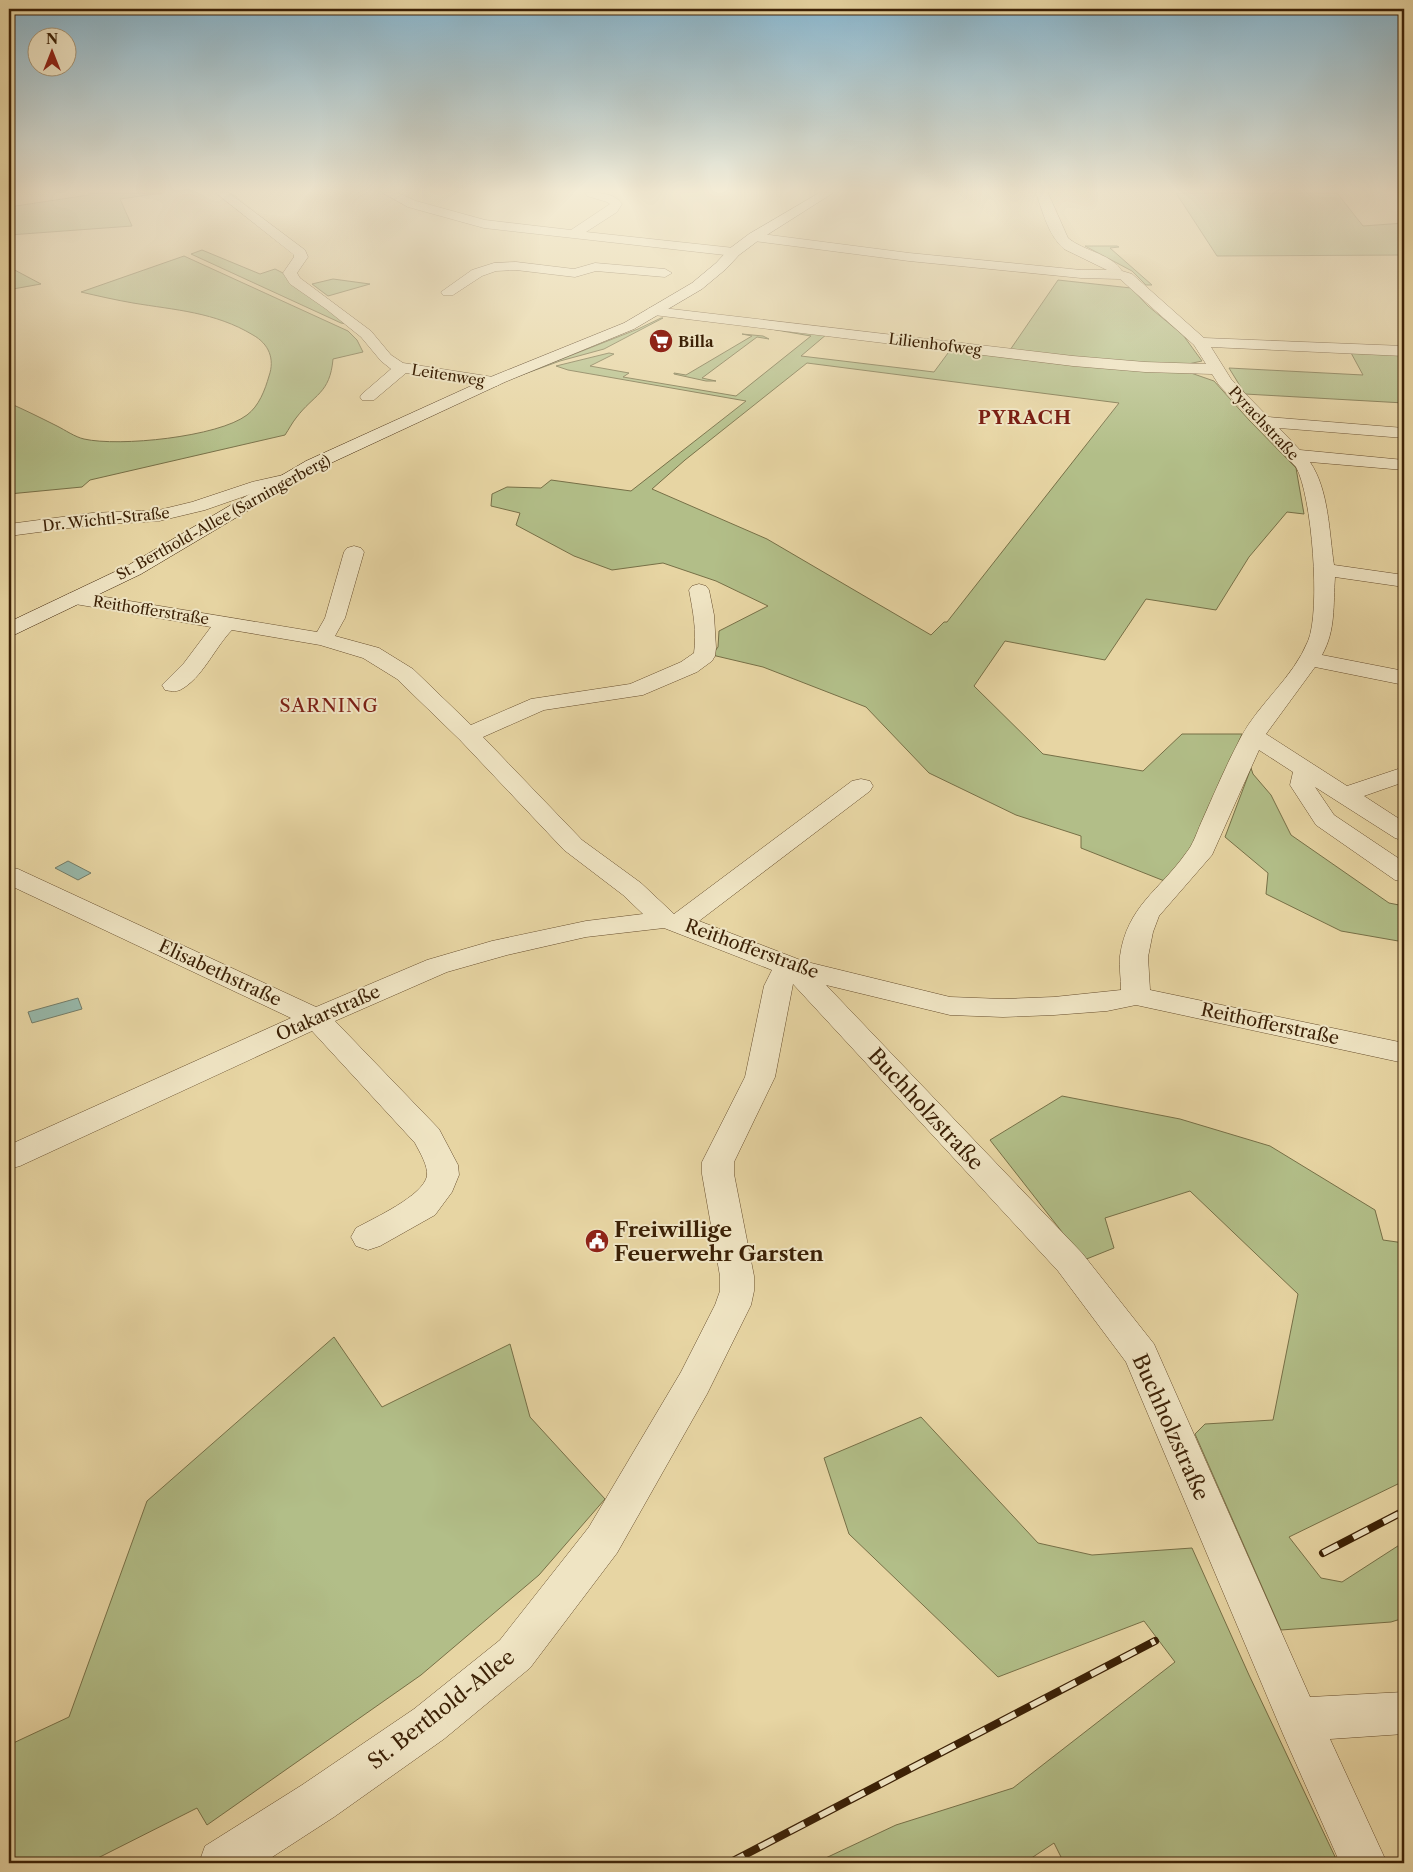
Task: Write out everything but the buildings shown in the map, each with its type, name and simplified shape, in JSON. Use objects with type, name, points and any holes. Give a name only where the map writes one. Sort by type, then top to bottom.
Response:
[{"type":"street","name":"Leitenweg","points":[[295,280],[366,334],[386,358],[403,368],[493,382]]},
{"type":"street","points":[[448,292],[465,280]]},
{"type":"street","name":"St. Berthold-Allee (Sarningerberg)","points":[[9,630],[134,570],[288,479],[331,456],[493,382],[630,326],[704,280]]},
{"type":"street","name":"Pyrachstraße","points":[[1132,280],[1200,342],[1216,369],[1238,397],[1295,455],[1308,474],[1315,498],[1325,570],[1322,628],[1319,641],[1309,659],[1253,736],[1199,855],[1147,914],[1139,932],[1134,957],[1136,996]]},
{"type":"street","name":"Lilienhofweg","points":[[654,311],[1073,361],[1127,366],[1216,369]]},
{"type":"street","points":[[1200,342],[1404,351]]},
{"type":"street","name":"Leitenweg","points":[[368,397],[403,368]]},
{"type":"street","points":[[1262,422],[1404,433]]},
{"type":"street","points":[[1295,455],[1404,464]]},
{"type":"street","name":"Dr. Wichtl-Straße","points":[[9,530],[91,519],[144,518],[167,514],[216,501],[272,481],[288,479]]},
{"type":"street","points":[[323,639],[335,618],[354,552]]},
{"type":"street","points":[[1325,570],[1404,581]]},
{"type":"street","points":[[468,735],[539,704],[635,690],[690,667],[704,656],[706,644],[704,612],[699,590]]},
{"type":"street","name":"Reithofferstraße","points":[[75,598],[323,639],[371,654],[405,674],[468,735],[573,845],[672,921],[794,968],[950,1006],[1003,1008],[1054,1006],[1107,1002],[1136,996],[1404,1053]]},
{"type":"street","name":"Reithofferstraße","points":[[173,685],[192,668],[216,634],[227,623]]},
{"type":"street","points":[[1309,659],[1404,678]]},
{"type":"street","points":[[1253,736],[1404,833]]},
{"type":"street","points":[[1305,770],[1302,785],[1325,820],[1404,874]]},
{"type":"street","points":[[1345,795],[1404,774]]},
{"type":"street","points":[[672,921],[861,786]]},
{"type":"street","name":"Elisabethstraße","points":[[9,875],[316,1018],[428,1137],[442,1165],[443,1175],[440,1184],[423,1206],[368,1237]]},
{"type":"street","name":"Otakarstraße","points":[[9,1158],[316,1018],[437,966],[502,947],[586,929],[672,921]]},
{"type":"street","name":"St. Berthold-Allee","points":[[222,1863],[318,1801],[429,1724],[515,1654],[603,1540],[694,1383],[733,1305],[737,1291],[737,1276],[718,1174],[718,1162],[721,1152],[760,1077],[778,986],[782,976],[794,968]]},
{"type":"street","name":"Buchholzstraße","points":[[794,968],[1070,1262],[1141,1354],[1298,1719],[1364,1863]]},
{"type":"street","points":[[1298,1719],[1404,1713]]},
{"type":"green space","points":[[9,280],[34,280],[41,284],[13,289],[9,287]]},
{"type":"green space","points":[[114,280],[237,280],[348,331],[357,340],[363,352],[333,359],[325,387],[296,418],[285,435],[90,480],[82,487],[9,494],[9,433],[12,421],[9,419],[9,403],[84,439],[120,442],[143,441],[192,434],[233,423],[247,415],[255,407],[266,387],[271,370],[271,358],[267,347],[259,339],[239,327],[195,313],[127,302],[81,292]]},
{"type":"green space","points":[[248,280],[293,280],[348,324],[341,323]]},
{"type":"green space","points":[[327,280],[343,280],[370,284],[328,296],[312,284]]},
{"type":"green space","points":[[1058,280],[1061,280],[1131,288],[1148,306],[1183,335],[1202,361],[1188,364],[1134,363],[1010,350]]},
{"type":"green space","points":[[1141,280],[1147,280],[1152,285],[1146,285]]},
{"type":"green space","points":[[663,318],[604,349],[560,361],[516,377],[638,329]]},
{"type":"green space","points":[[759,327],[827,334],[801,356],[934,372],[951,349],[1188,372],[1214,381],[1296,468],[1304,514],[1287,512],[1249,557],[1216,610],[1146,599],[1105,660],[1005,641],[974,686],[1043,754],[1143,771],[1182,734],[1242,734],[1197,842],[1167,882],[1081,848],[1081,836],[1016,815],[929,773],[866,707],[763,667],[712,655],[718,647],[719,631],[768,606],[716,581],[663,563],[612,570],[574,556],[516,525],[520,513],[491,506],[492,494],[507,487],[541,488],[551,480],[631,491],[746,401],[568,370],[556,366],[609,353],[614,354],[590,366],[629,373],[623,377],[736,396],[811,336]],"holes":[[[807,363],[1119,403],[947,622],[944,622],[931,635],[767,539],[652,489],[685,460]]]},
{"type":"green space","points":[[742,334],[763,336],[769,339],[757,337],[702,378],[716,381],[706,381],[674,374],[686,375],[752,336]]},
{"type":"green space","points":[[1350,351],[1404,353],[1404,403],[1245,394],[1229,368],[1363,375]]},
{"type":"green space","points":[[1251,768],[1253,774],[1271,795],[1291,835],[1389,903],[1404,906],[1404,942],[1341,931],[1266,894],[1268,873],[1225,837]]},
{"type":"green space","points":[[1062,1096],[1180,1119],[1270,1146],[1375,1210],[1383,1240],[1404,1243],[1404,1481],[1289,1537],[1321,1578],[1342,1582],[1404,1542],[1404,1618],[1391,1622],[1281,1630],[1195,1434],[1205,1424],[1273,1420],[1298,1294],[1190,1191],[1105,1218],[1114,1248],[1084,1260],[990,1140]]},
{"type":"green space","points":[[334,1337],[382,1407],[510,1344],[530,1417],[605,1499],[539,1575],[421,1675],[207,1825],[197,1808],[88,1863],[9,1863],[9,1745],[69,1717],[147,1501]]},
{"type":"green space","points":[[921,1417],[1038,1543],[1092,1555],[1192,1548],[1249,1675],[1338,1863],[1064,1863],[1054,1843],[1024,1863],[815,1863],[896,1825],[1013,1788],[1175,1662],[1144,1621],[998,1677],[849,1534],[824,1458]]},
{"type":"shaded area","points":[[68,861],[91,873],[78,880],[55,868]]},
{"type":"shaded area","points":[[78,998],[82,1009],[32,1023],[28,1012]]},
{"type":"railway","points":[[1323,1553],[1404,1511]]},
{"type":"railway","points":[[729,1863],[1155,1641]]},
{"type":"place","name":"Billa","points":[[661,341]]},
{"type":"place","name":"Freiwillige Feuerwehr Garsten","points":[[597,1241]]},
{"type":"district","name":"PYRACH","points":[[1025,417]]},
{"type":"district","name":"SARNING","points":[[329,705]]}]
